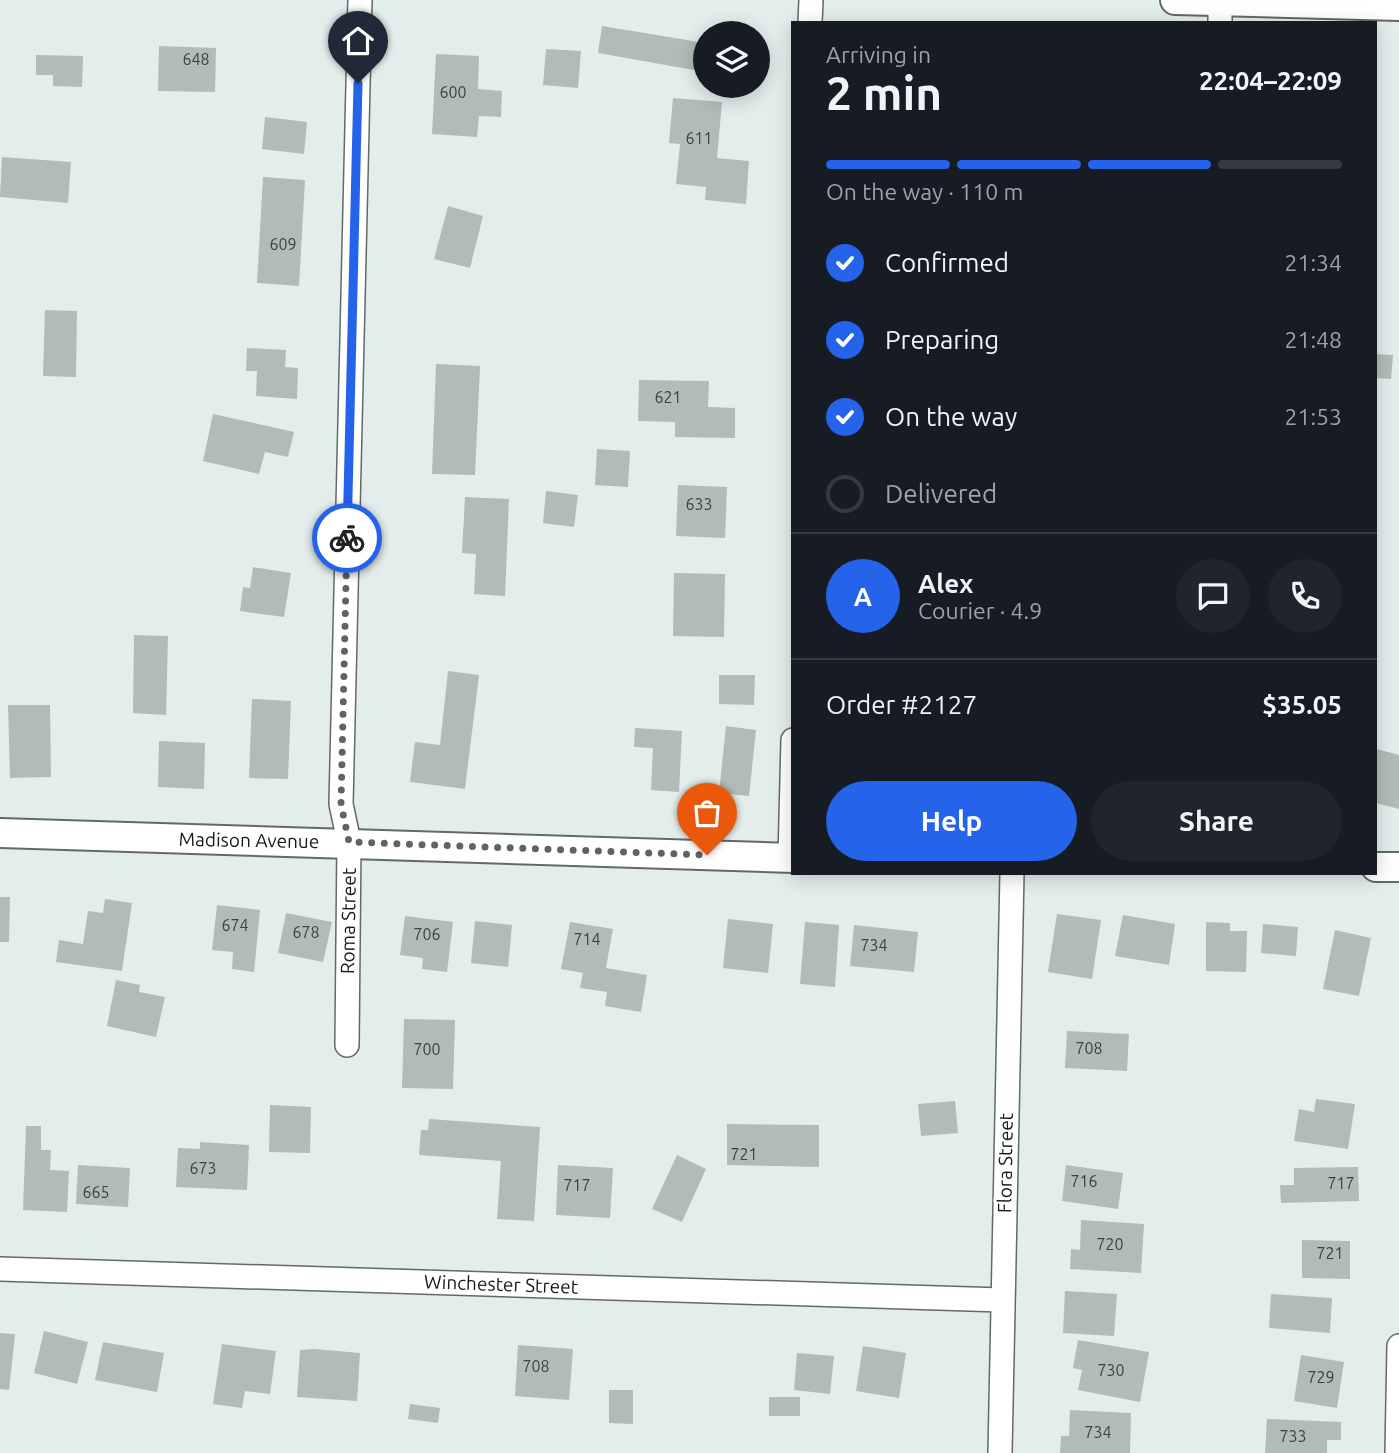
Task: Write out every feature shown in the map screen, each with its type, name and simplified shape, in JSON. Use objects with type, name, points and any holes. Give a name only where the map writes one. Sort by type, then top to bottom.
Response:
[{"type":"street","name":"Roma Street","points":[[347,1045],[349,842],[341,804],[360,0]]},
{"type":"street","points":[[810,21],[811,0]]},
{"type":"street","points":[[1175,0],[1399,6]]},
{"type":"street","points":[[1220,1],[1220,21]]},
{"type":"street","name":"Madison Avenue","points":[[0,833],[791,858]]},
{"type":"street","points":[[1377,867],[1399,867]]},
{"type":"street","name":"Flora Street","points":[[1000,1453],[1012,875]]},
{"type":"street","name":"Winchester Street","points":[[0,1269],[1002,1300]]},
{"type":"street","points":[[1397,1453],[1399,1346]]},
{"type":"building","points":[[602,26],[693,41],[693,70],[598,53]]},
{"type":"building","points":[[159,46],[216,48],[215,92],[158,91]]},
{"type":"building","points":[[546,49],[581,51],[578,88],[543,85]]},
{"type":"building","points":[[436,54],[479,56],[478,89],[502,91],[501,117],[479,116],[477,137],[432,134]]},
{"type":"building","points":[[36,55],[83,56],[82,87],[53,86],[53,75],[36,75]]},
{"type":"building","points":[[673,98],[722,102],[717,158],[749,161],[746,204],[705,200],[706,187],[676,184],[680,144],[669,143]]},
{"type":"building","points":[[265,117],[307,122],[304,154],[262,149]]},
{"type":"building","points":[[2,157],[71,162],[68,203],[0,197]]},
{"type":"building","points":[[263,177],[305,180],[299,286],[257,283]]},
{"type":"building","points":[[448,206],[483,216],[470,268],[434,259]]},
{"type":"building","points":[[45,310],[77,311],[76,377],[43,376]]},
{"type":"building","points":[[247,348],[286,350],[285,367],[298,368],[297,399],[256,396],[257,371],[246,371]]},
{"type":"building","points":[[1377,354],[1393,355],[1391,379],[1377,378]]},
{"type":"building","points":[[436,364],[480,366],[475,475],[432,474]]},
{"type":"building","points":[[639,380],[709,381],[708,407],[735,408],[735,438],[675,437],[675,422],[638,421]]},
{"type":"building","points":[[213,414],[294,432],[288,457],[265,452],[259,474],[203,461]]},
{"type":"building","points":[[597,449],[630,451],[628,487],[595,485]]},
{"type":"building","points":[[678,485],[727,487],[725,538],[676,536]]},
{"type":"building","points":[[546,491],[578,495],[574,527],[543,523]]},
{"type":"building","points":[[465,497],[509,499],[505,596],[474,594],[476,554],[462,553]]},
{"type":"building","points":[[253,567],[291,573],[284,617],[240,611],[243,587],[250,588]]},
{"type":"building","points":[[674,573],[725,574],[724,637],[673,636]]},
{"type":"building","points":[[134,635],[168,636],[166,715],[133,713]]},
{"type":"building","points":[[448,671],[479,675],[465,789],[410,782],[415,742],[440,745]]},
{"type":"building","points":[[719,675],[755,675],[754,705],[719,704]]},
{"type":"building","points":[[252,699],[291,701],[288,779],[249,778]]},
{"type":"building","points":[[8,705],[50,705],[51,777],[10,778]]},
{"type":"building","points":[[726,726],[756,730],[749,796],[719,793]]},
{"type":"building","points":[[635,728],[682,731],[679,792],[651,790],[653,748],[634,747]]},
{"type":"building","points":[[159,741],[205,743],[204,789],[158,787]]},
{"type":"building","points":[[1377,749],[1399,755],[1399,809],[1377,803]]},
{"type":"building","points":[[0,897],[10,897],[9,942],[0,942]]},
{"type":"building","points":[[105,899],[132,903],[122,971],[56,962],[59,940],[83,944],[88,911],[103,913]]},
{"type":"building","points":[[217,905],[260,910],[254,972],[232,969],[233,952],[212,950]]},
{"type":"building","points":[[286,913],[332,922],[323,962],[278,953]]},
{"type":"building","points":[[1057,914],[1101,920],[1092,979],[1048,972]]},
{"type":"building","points":[[1123,915],[1175,924],[1169,965],[1115,956]]},
{"type":"building","points":[[405,916],[453,922],[447,972],[422,969],[423,958],[400,955]]},
{"type":"building","points":[[728,919],[773,924],[768,973],[723,968]]},
{"type":"building","points":[[475,921],[512,925],[508,967],[471,963]]},
{"type":"building","points":[[570,922],[613,929],[606,968],[647,975],[641,1012],[605,1006],[607,992],[580,988],[583,973],[561,969]]},
{"type":"building","points":[[805,922],[839,925],[835,987],[800,984]]},
{"type":"building","points":[[1206,922],[1230,923],[1230,931],[1247,931],[1246,972],[1206,971]]},
{"type":"building","points":[[1263,924],[1298,927],[1296,956],[1261,953]]},
{"type":"building","points":[[854,925],[918,932],[914,972],[850,966]]},
{"type":"building","points":[[1335,930],[1371,938],[1359,996],[1323,989]]},
{"type":"building","points":[[116,980],[140,985],[139,992],[165,997],[156,1037],[107,1026]]},
{"type":"building","points":[[404,1019],[455,1020],[453,1089],[402,1088]]},
{"type":"building","points":[[1067,1031],[1129,1034],[1127,1071],[1065,1068]]},
{"type":"building","points":[[1316,1099],[1355,1104],[1348,1149],[1294,1141],[1299,1109],[1314,1112]]},
{"type":"building","points":[[955,1101],[958,1133],[921,1136],[918,1104]]},
{"type":"building","points":[[270,1105],[311,1107],[310,1153],[269,1152]]},
{"type":"building","points":[[429,1119],[540,1127],[534,1221],[497,1219],[501,1161],[419,1155],[421,1130],[428,1130]]},
{"type":"building","points":[[727,1124],[819,1125],[819,1167],[727,1165]]},
{"type":"building","points":[[26,1126],[41,1126],[41,1150],[51,1150],[50,1170],[69,1171],[67,1212],[23,1210]]},
{"type":"building","points":[[200,1142],[249,1145],[247,1190],[176,1187],[178,1148],[200,1149]]},
{"type":"building","points":[[677,1155],[706,1169],[682,1222],[652,1209]]},
{"type":"building","points":[[78,1165],[130,1168],[128,1207],[76,1204]]},
{"type":"building","points":[[558,1165],[613,1168],[610,1218],[556,1215]]},
{"type":"building","points":[[1066,1165],[1123,1173],[1118,1209],[1062,1201]]},
{"type":"building","points":[[1358,1167],[1359,1201],[1281,1203],[1280,1185],[1294,1185],[1294,1168]]},
{"type":"building","points":[[1081,1220],[1144,1224],[1141,1273],[1070,1269],[1071,1249],[1080,1250]]},
{"type":"building","points":[[1302,1240],[1350,1241],[1350,1279],[1302,1278]]},
{"type":"building","points":[[1065,1291],[1117,1294],[1114,1336],[1063,1333]]},
{"type":"building","points":[[1271,1294],[1332,1298],[1330,1333],[1269,1328]]},
{"type":"building","points":[[44,1331],[88,1342],[77,1384],[34,1373]]},
{"type":"building","points":[[0,1333],[15,1334],[9,1390],[0,1389]]},
{"type":"building","points":[[1078,1340],[1149,1352],[1140,1402],[1078,1390],[1082,1370],[1073,1368]]},
{"type":"building","points":[[103,1342],[164,1353],[157,1392],[95,1380]]},
{"type":"building","points":[[222,1344],[276,1351],[270,1394],[245,1391],[242,1408],[213,1404]]},
{"type":"building","points":[[518,1345],[573,1349],[569,1400],[515,1396]]},
{"type":"building","points":[[863,1346],[906,1353],[899,1398],[856,1391]]},
{"type":"building","points":[[300,1350],[360,1353],[357,1401],[297,1397]]},
{"type":"building","points":[[797,1353],[834,1356],[830,1394],[794,1390]]},
{"type":"building","points":[[1301,1355],[1344,1362],[1337,1408],[1294,1401]]},
{"type":"building","points":[[609,1390],[633,1390],[633,1424],[609,1423]]},
{"type":"building","points":[[769,1397],[800,1397],[800,1416],[769,1416]]},
{"type":"building","points":[[410,1404],[440,1408],[438,1423],[408,1419]]},
{"type":"building","points":[[1070,1410],[1131,1413],[1130,1453],[1060,1453],[1061,1436],[1069,1436]]},
{"type":"building","points":[[1267,1419],[1341,1422],[1341,1440],[1327,1440],[1327,1453],[1265,1453]]},
{"type":"way so far","points":[[347,538],[341,804],[349,842],[707,855]]},
{"type":"route","points":[[347,538],[358,83]]}]
